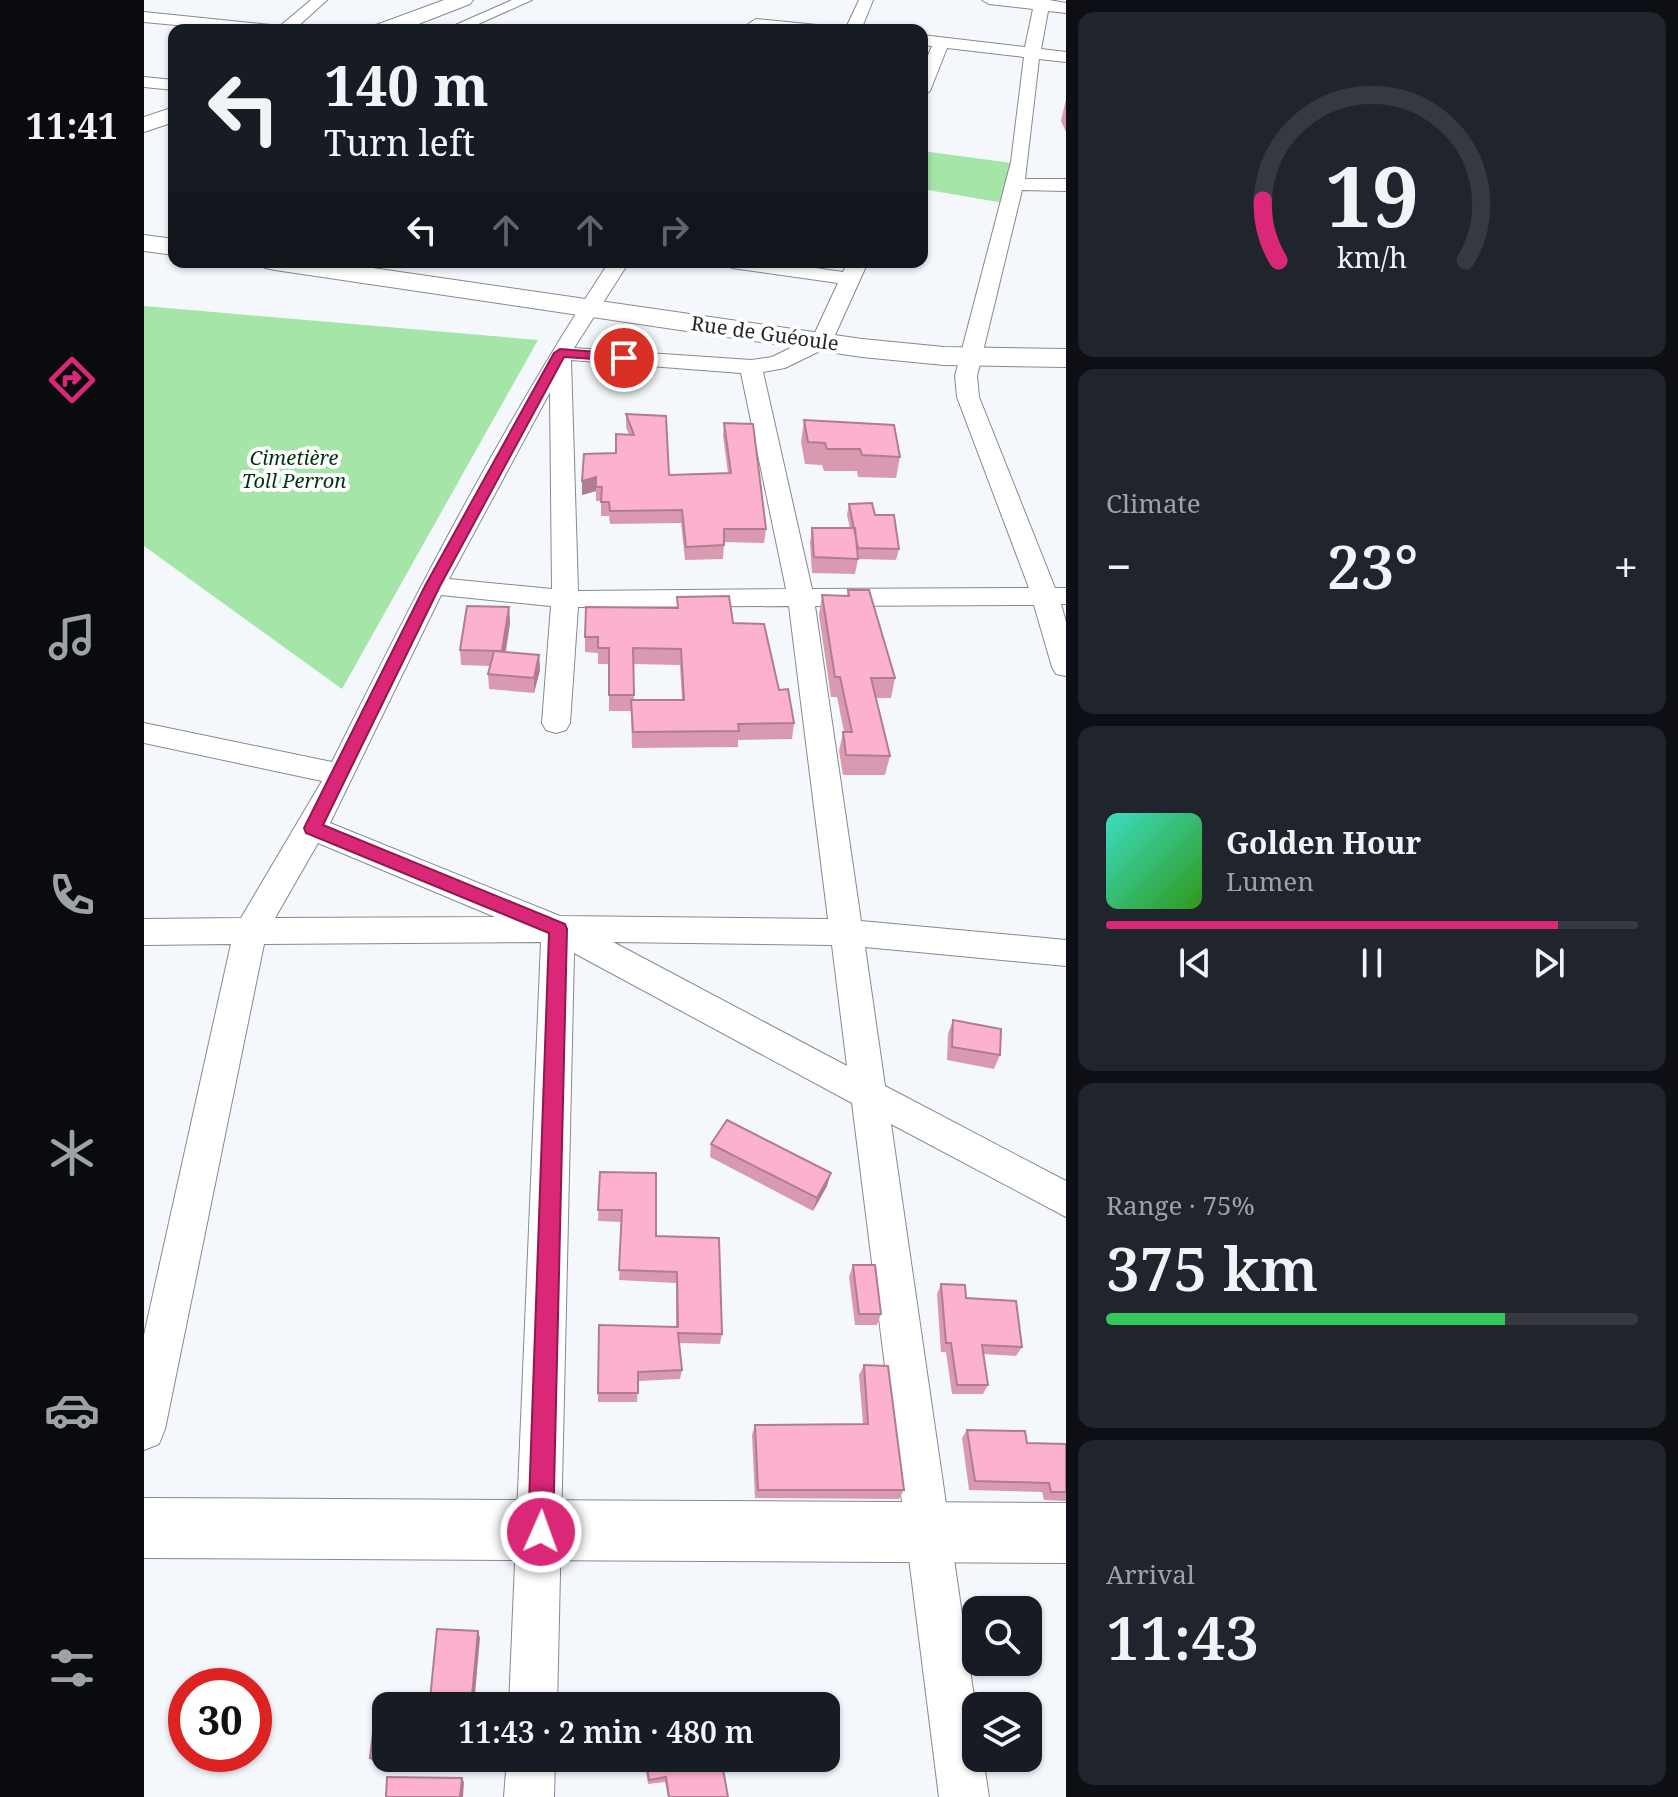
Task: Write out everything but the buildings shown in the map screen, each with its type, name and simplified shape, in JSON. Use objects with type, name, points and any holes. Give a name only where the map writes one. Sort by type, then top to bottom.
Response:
[{"type":"main road","points":[[400,24],[463,0]]},
{"type":"main road","points":[[144,125],[168,116]]},
{"type":"main road","points":[[144,243],[168,246]]},
{"type":"main road","name":"Rue de Guéoule","points":[[316,268],[862,348],[1066,358]]},
{"type":"main road","points":[[144,1528],[1066,1533]]},
{"type":"street","points":[[144,37],[189,0]]},
{"type":"street","points":[[292,24],[320,0]]},
{"type":"street","points":[[467,24],[525,0]]},
{"type":"street","points":[[856,24],[866,0]]},
{"type":"street","points":[[989,0],[1066,8]]},
{"type":"street","points":[[1041,3],[1015,184],[966,376],[968,397],[1056,596],[1066,667]]},
{"type":"street","points":[[144,17],[215,24]]},
{"type":"street","points":[[928,41],[1066,57]]},
{"type":"street","points":[[928,74],[941,42]]},
{"type":"street","points":[[144,82],[168,84]]},
{"type":"street","points":[[1015,184],[1066,185]]},
{"type":"street","points":[[144,1429],[250,932],[312,828],[432,586],[560,353],[615,268]]},
{"type":"street","points":[[560,353],[751,367],[777,363],[822,341],[854,271],[814,268]]},
{"type":"street","points":[[556,723],[565,599],[560,353]]},
{"type":"street","points":[[751,367],[801,600],[964,1797]]},
{"type":"street","points":[[432,586],[565,599],[801,600],[1056,596]]},
{"type":"street","points":[[144,733],[339,774]]},
{"type":"street","points":[[312,828],[558,929],[1066,1200]]},
{"type":"street","points":[[534,1692],[558,929]]},
{"type":"street","points":[[144,932],[558,929],[844,932],[1066,953]]},
{"type":"street","points":[[529,1797],[530,1772]]},
{"type":"green space","points":[[928,152],[1012,163],[1004,203],[928,190]]},
{"type":"green space","name":"Cimetière Toll Perron","points":[[144,306],[538,340],[342,689],[144,546]]},
{"type":"route","points":[[541,1532],[558,929],[312,828],[432,586],[560,353],[624,358]]}]
